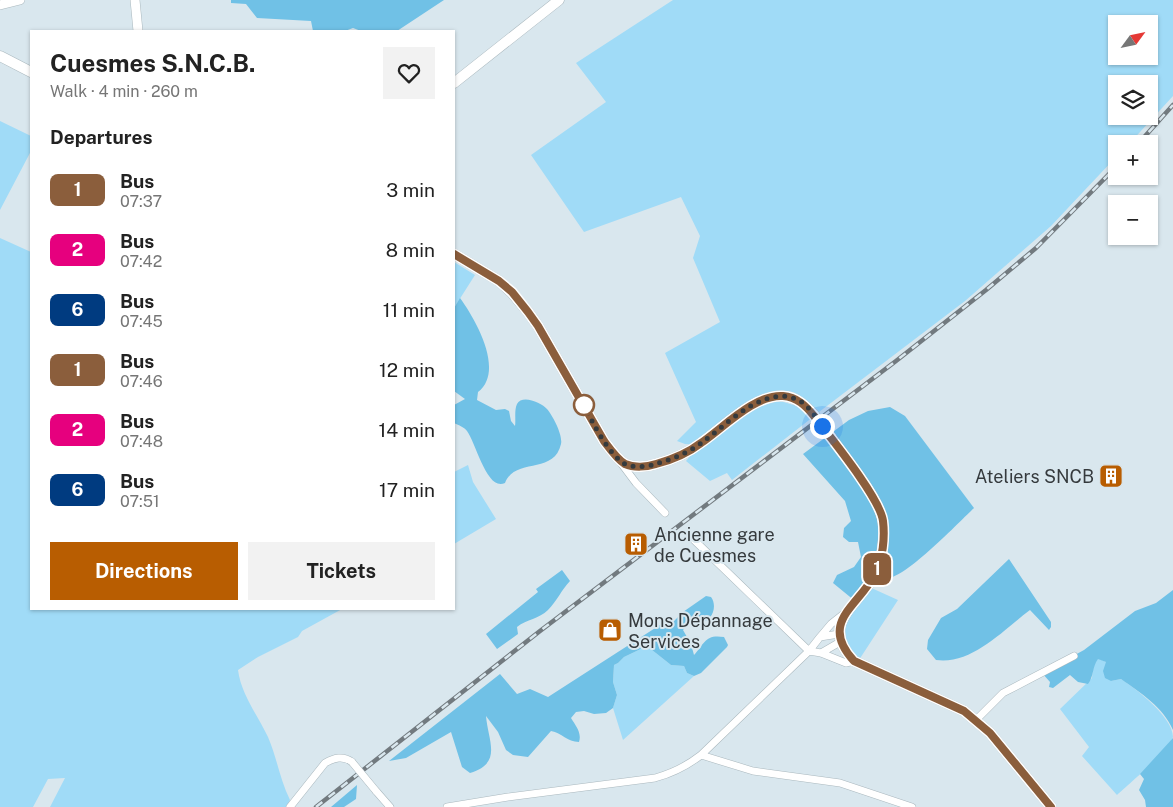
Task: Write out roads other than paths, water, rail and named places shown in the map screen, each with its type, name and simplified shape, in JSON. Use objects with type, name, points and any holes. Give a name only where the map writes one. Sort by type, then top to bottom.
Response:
[{"type":"main road","points":[[455,82],[560,0]]},
{"type":"main road","points":[[0,56],[30,71]]},
{"type":"main road","points":[[455,255],[499,281],[512,292],[538,326],[604,441],[618,458],[631,466],[649,466],[661,463],[699,445],[756,403],[769,398],[783,396],[798,400],[804,404],[872,496],[883,519],[880,560],[876,573],[845,613],[839,638],[844,650],[854,661],[950,704],[976,720],[990,733],[1051,807]]},
{"type":"street","points":[[0,5],[20,0]]},
{"type":"street","points":[[135,0],[138,30]]},
{"type":"street","points":[[618,458],[636,483],[665,513]]},
{"type":"street","points":[[693,539],[809,651],[821,652],[846,663],[854,661]]},
{"type":"street","points":[[447,807],[655,778],[689,765],[809,651],[831,624],[845,613]]},
{"type":"street","points":[[820,637],[839,638]]},
{"type":"street","points":[[821,652],[839,638]]},
{"type":"street","points":[[976,720],[1003,693],[1074,656]]},
{"type":"street","points":[[701,755],[762,773],[840,784],[912,807]]},
{"type":"street","points":[[290,807],[325,763],[332,758],[340,757],[352,762],[390,807]]},
{"type":"railway","points":[[1146,135],[1173,105]]},
{"type":"railway","points":[[316,807],[540,631],[896,361],[986,290],[1036,248],[1108,175]]},
{"type":"place","name":"Ateliers SNCB","points":[[1111,476]]},
{"type":"place","name":"Ancienne gare de Cuesmes","points":[[636,544]]},
{"type":"place","name":"Mons Dépannage Services","points":[[610,630]]}]
